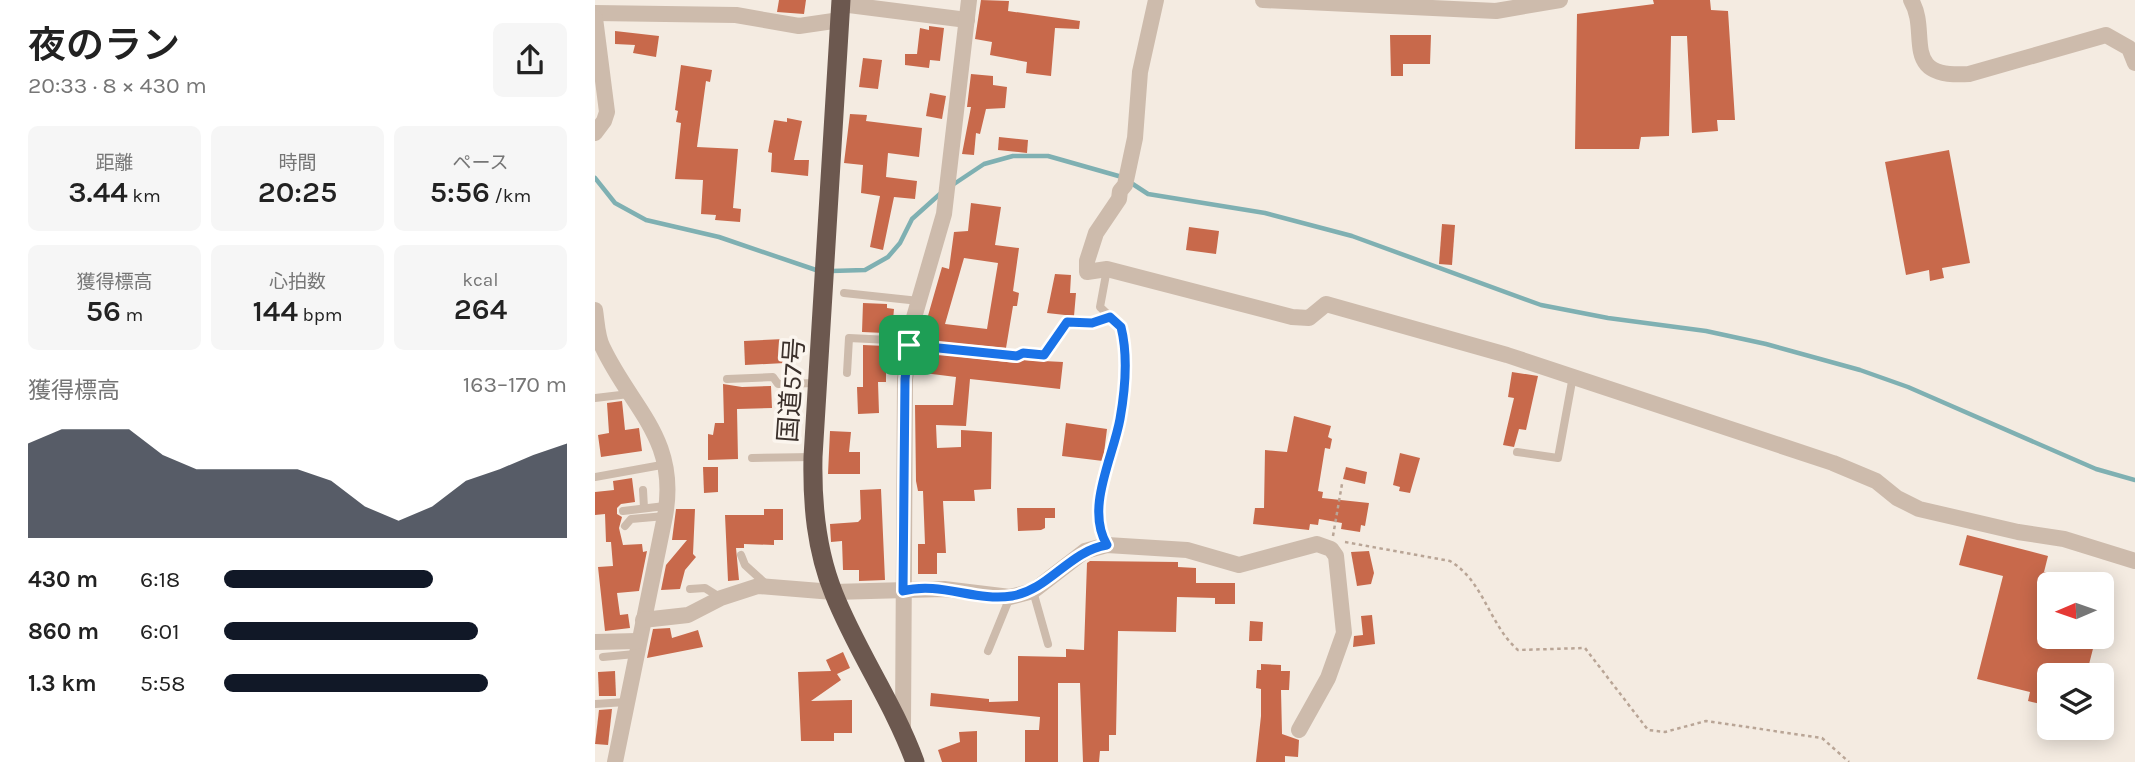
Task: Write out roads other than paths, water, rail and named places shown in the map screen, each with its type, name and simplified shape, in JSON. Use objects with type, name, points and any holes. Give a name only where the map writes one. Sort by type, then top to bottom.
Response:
[{"type":"highway","name":"国道57号","points":[[841,8],[813,457],[817,536],[833,592],[903,728],[915,762]]},
{"type":"street","points":[[903,728],[905,379],[919,301],[944,214],[969,0]]},
{"type":"street","points":[[1156,0],[1140,72],[1135,138],[1125,185],[1119,200],[1095,233],[1087,261],[1087,272],[1107,269],[1292,317],[1309,318],[1326,304],[1573,376],[1833,463],[1876,481],[1897,498],[1919,509],[2018,532],[2064,539],[2135,561]]},
{"type":"street","points":[[1263,0],[1496,11],[1560,0]]},
{"type":"street","points":[[1911,0],[1919,47],[1929,66],[1947,75],[1969,74],[2106,35],[2129,48],[2135,63]]},
{"type":"street","points":[[595,132],[607,112],[595,15],[736,15],[799,26],[841,8],[967,20]]},
{"type":"street","points":[[595,310],[602,347],[632,393],[667,464],[666,511],[636,647],[615,762]]},
{"type":"street","points":[[642,620],[688,615],[748,588],[769,586],[833,592],[944,589],[1010,597],[1033,591],[1084,551],[1107,545],[1187,550],[1240,565],[1310,545],[1331,549],[1336,556],[1343,633],[1328,678],[1299,730]]},
{"type":"street","points":[[595,642],[636,647]]},
{"type":"lane","points":[[1107,269],[1100,307],[1121,327],[1124,357],[1121,418],[1099,506],[1099,532],[1107,545]]},
{"type":"lane","points":[[845,293],[919,301]]},
{"type":"lane","points":[[847,373],[849,338],[1017,356],[1023,353],[1044,355],[1067,322],[1092,323],[1110,317]]},
{"type":"lane","points":[[1517,452],[1557,458],[1573,376]]},
{"type":"lane","points":[[727,379],[773,377],[778,384],[817,383]]},
{"type":"lane","points":[[595,398],[632,393]]},
{"type":"lane","points":[[752,458],[813,457]]},
{"type":"lane","points":[[595,477],[667,464]]},
{"type":"lane","points":[[643,490],[644,508]]},
{"type":"lane","points":[[623,511],[644,508],[666,511]]},
{"type":"lane","points":[[625,526],[631,519],[666,511]]},
{"type":"lane","points":[[741,555],[745,565],[769,586]]},
{"type":"lane","points":[[690,589],[705,588],[721,598]]},
{"type":"lane","points":[[1033,591],[1048,645]]},
{"type":"lane","points":[[988,651],[1010,597]]},
{"type":"lane","points":[[603,657],[636,647]]},
{"type":"lane","points":[[595,704],[626,702]]},
{"type":"waterway","points":[[951,186],[984,164],[1013,156],[1048,156],[1122,177],[1148,194],[1265,213],[1352,236],[1541,305],[1608,318],[1706,331],[1766,344],[1860,370],[1908,387],[2096,469],[2135,480]]},
{"type":"waterway","points":[[595,178],[615,203],[646,220],[719,237],[819,271]]},
{"type":"waterway","points":[[831,271],[865,270],[888,257],[900,243],[912,219],[941,193]]}]
